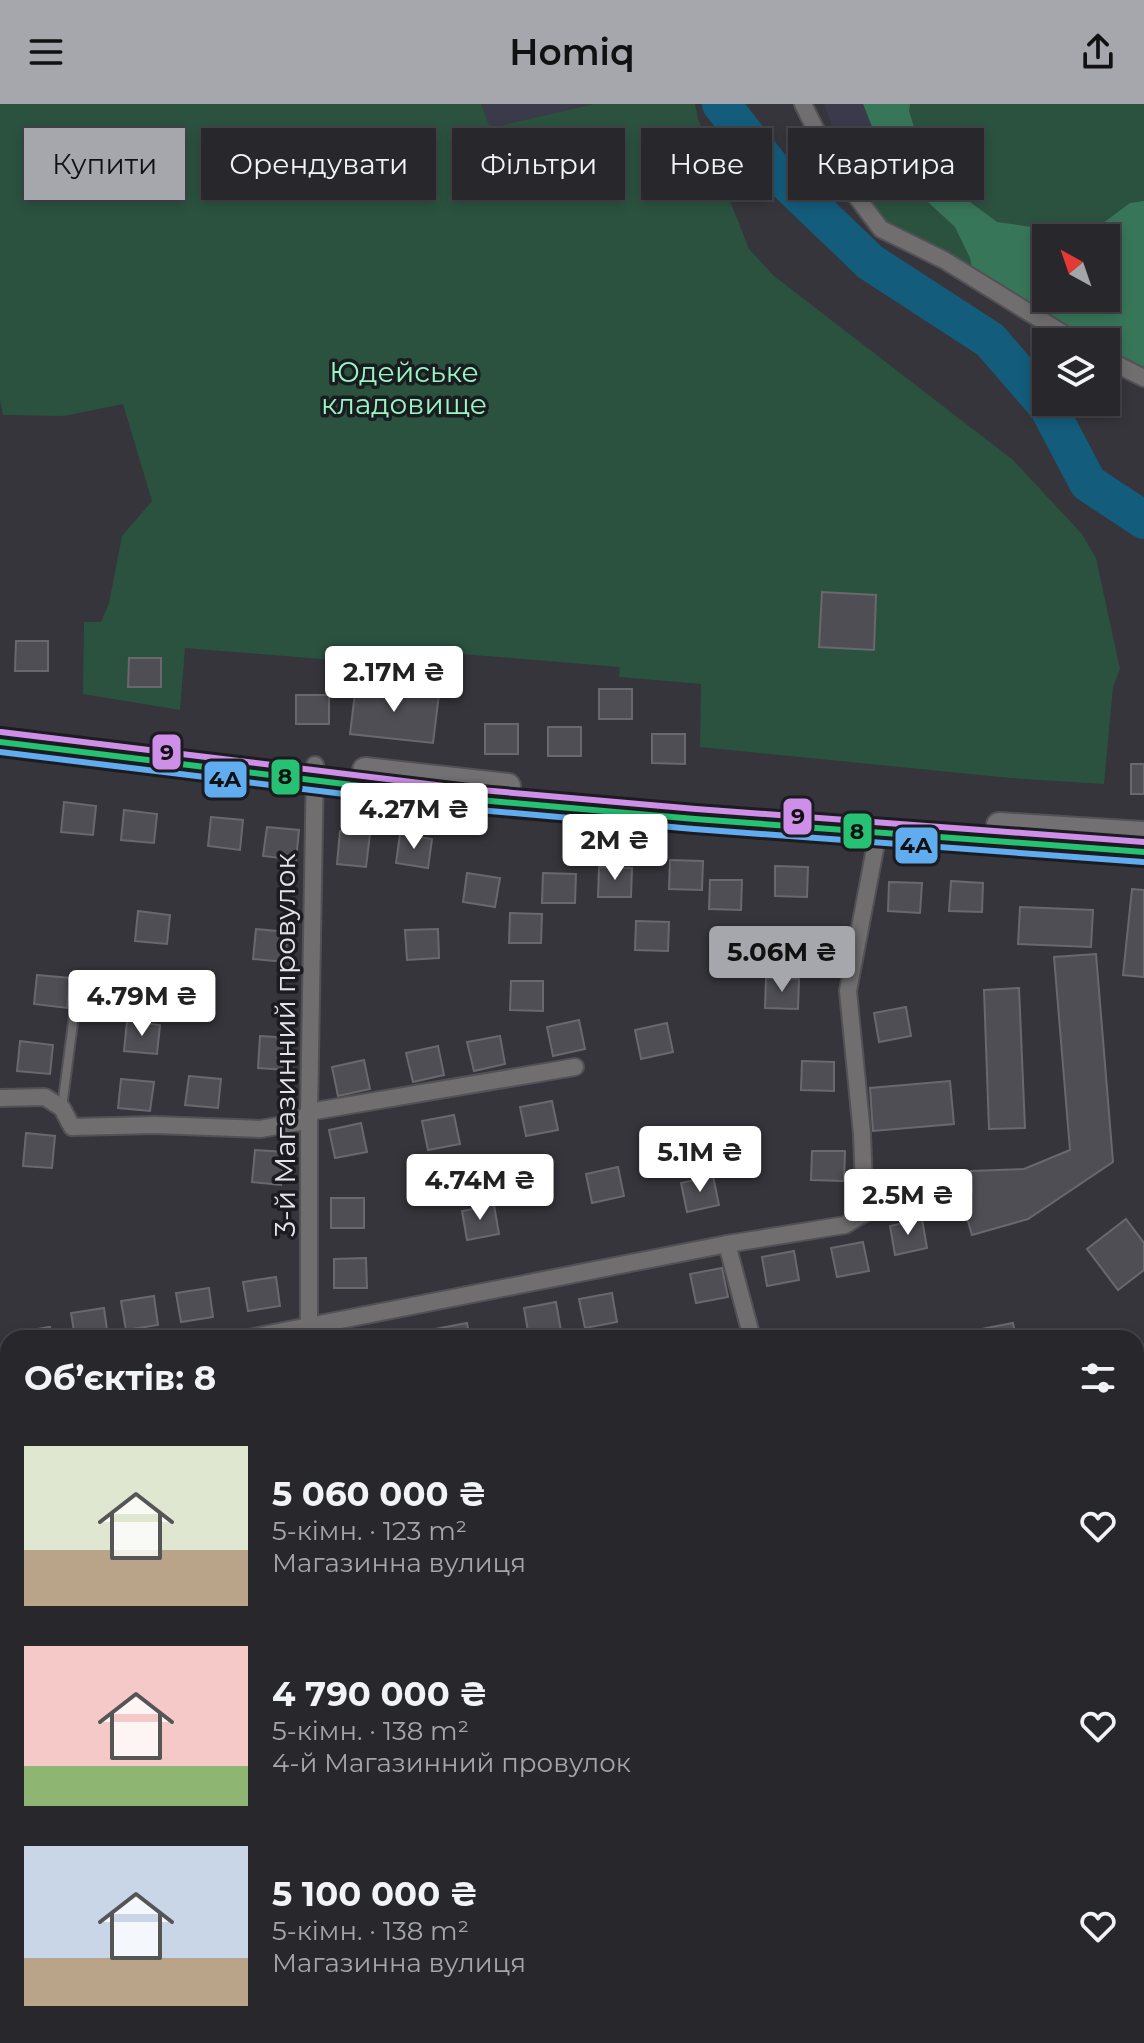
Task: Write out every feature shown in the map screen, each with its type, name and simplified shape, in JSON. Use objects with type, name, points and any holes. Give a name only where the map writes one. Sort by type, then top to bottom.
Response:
[{"type":"main road","points":[[0,728],[179,747],[468,799],[1144,852]]},
{"type":"main road","points":[[0,742],[696,806],[1144,834]]},
{"type":"street","points":[[803,104],[834,167],[881,229],[944,260],[1054,328]]},
{"type":"street","points":[[1120,366],[1144,378]]},
{"type":"street","name":"3-й Магазинний провулок","points":[[309,1326],[314,772]]},
{"type":"street","points":[[289,1330],[727,1244],[845,1225],[865,1213],[862,1134],[848,991],[878,833]]},
{"type":"street","points":[[0,1098],[45,1097],[62,1108],[72,1127],[155,1125],[260,1129],[300,1122],[309,1112],[575,1067]]},
{"type":"street","points":[[727,1244],[750,1330]]},
{"type":"lane","points":[[62,1108],[74,1015]]},
{"type":"shaded area","points":[[481,104],[594,104],[489,128]]},
{"type":"shaded area","points":[[824,104],[863,104],[873,128],[833,128]]},
{"type":"green space","name":"Юдейське кладовище","points":[[0,104],[481,104],[490,128],[594,104],[695,104],[702,128],[641,128],[641,200],[730,200],[749,249],[774,276],[1013,460],[1082,534],[1096,558],[1120,669],[1113,687],[1104,784],[1010,778],[700,747],[701,684],[619,677],[620,667],[461,654],[459,689],[336,676],[333,660],[185,648],[180,710],[83,694],[84,622],[101,622],[109,603],[122,536],[152,501],[123,404],[64,416],[3,415],[0,400]]},
{"type":"green space","points":[[863,104],[1144,104],[1144,376],[1120,355],[1120,328],[1080,328],[1050,312],[1120,312],[1120,224],[1032,224],[1032,302],[857,208],[855,200],[984,200],[984,128],[872,128]]},
{"type":"green space","points":[[863,104],[910,104],[914,128],[873,128]]},
{"type":"green space","points":[[926,200],[967,200],[997,222],[1032,227],[1032,312],[1120,312],[1120,224],[1102,224],[1130,203],[1144,201],[1144,376],[1120,365],[1120,328],[1056,328],[973,274],[970,258],[955,227]]},
{"type":"building","points":[[822,592],[876,595],[874,650],[819,647]]},
{"type":"building","points":[[16,641],[48,641],[48,671],[15,671]]},
{"type":"building","points":[[129,658],[161,658],[161,687],[128,687]]},
{"type":"building","points":[[356,685],[439,694],[433,743],[350,734]]},
{"type":"building","points":[[599,689],[632,689],[632,719],[599,719]]},
{"type":"building","points":[[296,695],[329,695],[329,724],[296,724]]},
{"type":"building","points":[[485,724],[518,724],[518,754],[485,754]]},
{"type":"building","points":[[548,727],[581,727],[581,756],[548,756]]},
{"type":"building","points":[[652,734],[685,734],[685,764],[652,763]]},
{"type":"building","points":[[1131,764],[1144,764],[1144,794],[1131,794]]},
{"type":"building","points":[[64,802],[96,806],[93,835],[61,832]]},
{"type":"building","points":[[124,810],[157,814],[154,843],[121,840]]},
{"type":"building","points":[[211,817],[243,820],[240,850],[208,846]]},
{"type":"building","points":[[267,827],[299,830],[296,860],[263,856]]},
{"type":"building","points":[[340,831],[370,834],[366,867],[337,864]]},
{"type":"building","points":[[400,834],[432,839],[428,868],[396,863]]},
{"type":"building","points":[[670,860],[703,861],[702,890],[669,889]]},
{"type":"building","points":[[775,866],[808,867],[807,897],[775,896]]},
{"type":"building","points":[[599,867],[632,868],[631,897],[598,897]]},
{"type":"building","points":[[467,873],[500,878],[495,907],[463,902]]},
{"type":"building","points":[[543,873],[576,874],[575,903],[542,903]]},
{"type":"building","points":[[710,880],[742,880],[741,910],[709,909]]},
{"type":"building","points":[[951,881],[983,883],[982,912],[949,911]]},
{"type":"building","points":[[889,882],[922,883],[920,913],[888,911]]},
{"type":"building","points":[[1132,889],[1144,890],[1144,977],[1123,975]]},
{"type":"building","points":[[1020,907],[1093,910],[1091,947],[1018,944]]},
{"type":"building","points":[[138,911],[170,915],[167,944],[135,941]]},
{"type":"building","points":[[510,913],[542,914],[541,943],[509,943]]},
{"type":"building","points":[[636,921],[669,922],[668,951],[635,950]]},
{"type":"building","points":[[256,929],[288,932],[285,962],[253,959]]},
{"type":"building","points":[[438,929],[439,958],[407,960],[405,930]]},
{"type":"building","points":[[1096,954],[1113,1162],[1028,1219],[972,1235],[960,1194],[972,1193],[971,1171],[1024,1169],[1070,1150],[1054,957]]},
{"type":"building","points":[[37,975],[70,978],[67,1008],[34,1004]]},
{"type":"building","points":[[766,978],[799,979],[798,1009],[765,1008]]},
{"type":"building","points":[[511,981],[543,981],[543,1011],[510,1010]]},
{"type":"building","points":[[1019,988],[1025,1128],[989,1129],[984,990]]},
{"type":"building","points":[[906,1007],[911,1036],[879,1042],[874,1013]]},
{"type":"building","points":[[579,1020],[585,1049],[553,1056],[547,1027]]},
{"type":"building","points":[[127,1021],[160,1025],[157,1054],[124,1051]]},
{"type":"building","points":[[667,1023],[673,1052],[641,1059],[635,1030]]},
{"type":"building","points":[[260,1036],[290,1038],[287,1070],[258,1068]]},
{"type":"building","points":[[500,1036],[505,1064],[474,1071],[467,1042]]},
{"type":"building","points":[[20,1041],[53,1045],[50,1074],[17,1071]]},
{"type":"building","points":[[438,1046],[444,1075],[413,1082],[406,1053]]},
{"type":"building","points":[[364,1060],[370,1089],[338,1096],[332,1067]]},
{"type":"building","points":[[802,1061],[834,1062],[834,1091],[801,1090]]},
{"type":"building","points":[[189,1076],[221,1079],[218,1108],[185,1105]]},
{"type":"building","points":[[121,1079],[154,1082],[150,1111],[118,1108]]},
{"type":"building","points":[[950,1081],[954,1124],[873,1131],[870,1088]]},
{"type":"building","points":[[552,1101],[558,1130],[526,1136],[520,1107]]},
{"type":"building","points":[[454,1115],[460,1144],[428,1150],[422,1121]]},
{"type":"building","points":[[361,1123],[367,1152],[335,1158],[329,1130]]},
{"type":"building","points":[[26,1133],[55,1136],[52,1168],[23,1166]]},
{"type":"building","points":[[255,1150],[284,1152],[281,1185],[252,1182]]},
{"type":"building","points":[[812,1151],[845,1151],[844,1181],[811,1180]]},
{"type":"building","points":[[618,1167],[624,1196],[592,1203],[586,1174]]},
{"type":"building","points":[[713,1176],[719,1205],[687,1212],[681,1183]]},
{"type":"building","points":[[331,1198],[364,1198],[364,1228],[331,1228]]},
{"type":"building","points":[[494,1205],[499,1234],[467,1240],[462,1211]]},
{"type":"building","points":[[922,1219],[927,1248],[895,1255],[890,1226]]},
{"type":"building","points":[[1126,1219],[1144,1243],[1144,1270],[1118,1290],[1087,1249]]},
{"type":"building","points":[[863,1242],[869,1271],[837,1277],[831,1248]]},
{"type":"building","points":[[794,1251],[799,1280],[767,1286],[762,1257]]},
{"type":"building","points":[[366,1258],[367,1288],[334,1288],[334,1259]]},
{"type":"building","points":[[722,1268],[728,1297],[696,1303],[690,1274]]},
{"type":"building","points":[[276,1277],[280,1306],[248,1311],[243,1282]]},
{"type":"building","points":[[209,1288],[213,1317],[181,1322],[176,1293]]},
{"type":"building","points":[[612,1293],[617,1322],[585,1328],[579,1299]]},
{"type":"building","points":[[154,1296],[158,1325],[126,1330],[121,1301]]},
{"type":"building","points":[[556,1302],[561,1330],[528,1330],[524,1308]]},
{"type":"building","points":[[104,1308],[107,1330],[74,1330],[71,1313]]},
{"type":"building","points":[[467,1323],[468,1330],[435,1330]]},
{"type":"building","points":[[1013,1323],[1014,1330],[981,1330]]},
{"type":"waterway","points":[[721,104],[770,166],[870,262],[990,340],[1048,407],[1088,483],[1144,520]]},
{"type":"transit line","name":"9","points":[[1,732],[469,789],[1144,842]]},
{"type":"transit line","name":"8","points":[[0,742],[468,799],[1144,852]]},
{"type":"transit line","name":"4А","points":[[0,752],[467,809],[1143,862]]}]
